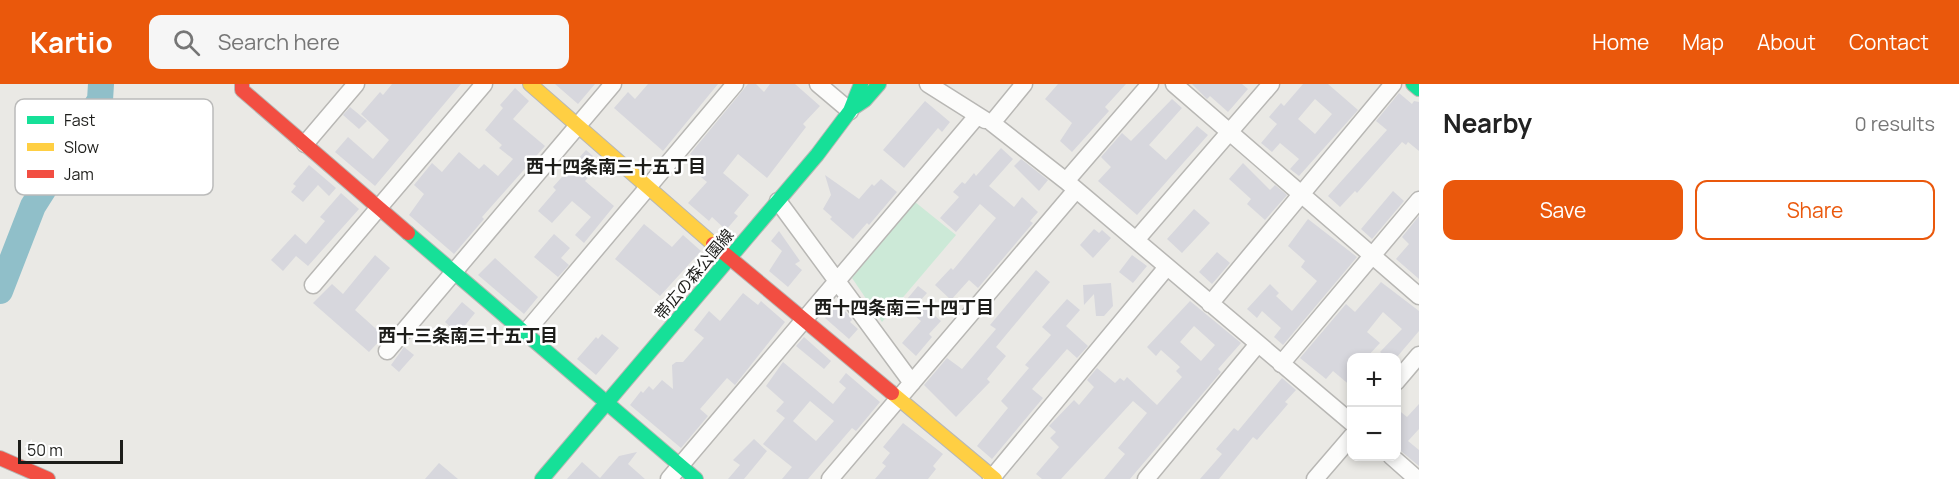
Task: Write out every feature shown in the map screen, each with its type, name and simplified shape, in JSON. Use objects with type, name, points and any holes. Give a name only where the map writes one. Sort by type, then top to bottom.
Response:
[{"type":"street","points":[[242,84],[242,90],[304,144],[696,479]]},
{"type":"street","points":[[304,144],[356,84]]},
{"type":"street","points":[[313,285],[484,84]]},
{"type":"street","points":[[530,84],[730,258],[993,478],[1167,267]]},
{"type":"street","points":[[387,351],[613,84]]},
{"type":"street","points":[[525,333],[735,84]]},
{"type":"street","points":[[818,84],[850,111],[865,100],[879,84]]},
{"type":"street","name":"帯広の森公園線","points":[[542,479],[778,201],[850,111],[861,84]]},
{"type":"street","points":[[928,84],[984,120],[1071,185],[1347,419]]},
{"type":"street","points":[[669,479],[838,281],[984,120],[1024,84]]},
{"type":"street","points":[[830,479],[912,383],[1150,84]]},
{"type":"street","points":[[1174,84],[1419,296]]},
{"type":"street","points":[[1136,240],[1271,84]]},
{"type":"street","points":[[1210,304],[1393,84]]},
{"type":"street","points":[[1413,84],[1419,89]]},
{"type":"street","points":[[1281,364],[1419,200]]},
{"type":"street","points":[[778,201],[912,383]]},
{"type":"street","points":[[1146,479],[1258,344]]},
{"type":"street","points":[[1401,376],[1419,355]]},
{"type":"street","points":[[1315,479],[1347,442]]},
{"type":"street","points":[[0,458],[48,479]]},
{"type":"street","points":[[1397,461],[1417,479]]},
{"type":"green space","points":[[915,202],[956,235],[882,322],[852,278]]},
{"type":"building","points":[[392,84],[461,84],[375,186],[335,152],[348,137],[373,159],[389,140],[361,114],[380,92],[383,95]]},
{"type":"building","points":[[555,84],[595,84],[578,104]]},
{"type":"building","points":[[648,84],[718,84],[663,151],[614,108],[628,92],[635,99]]},
{"type":"building","points":[[748,84],[756,84],[764,92],[770,84],[795,84],[820,106],[803,124],[806,127],[767,178],[738,154],[723,173],[749,195],[734,213],[738,216],[726,230],[712,217],[709,221],[688,203],[707,182],[696,173],[703,165],[690,154]]},
{"type":"building","points":[[1058,84],[1126,84],[1105,107],[1109,111],[1072,152],[1060,141],[1072,123],[1045,99]]},
{"type":"building","points":[[1192,84],[1242,84],[1248,89],[1228,112],[1210,96],[1207,99]]},
{"type":"building","points":[[1303,84],[1328,84],[1358,110],[1299,176],[1290,169],[1299,159],[1280,143],[1272,152],[1261,143],[1277,124],[1269,117],[1281,103],[1284,106]],"holes":[[[1315,99],[1332,114],[1315,134],[1298,119]]]},
{"type":"building","points":[[515,88],[529,101],[513,119],[545,146],[482,217],[484,219],[454,254],[409,215],[424,194],[414,185],[432,163],[442,172],[459,152],[479,169],[484,164],[498,176],[513,159],[499,148],[502,145],[485,130],[503,108],[500,105]]},
{"type":"building","points":[[1399,93],[1412,104],[1414,101],[1419,102],[1419,151],[1408,142],[1406,145],[1402,142],[1357,193],[1355,191],[1340,207],[1328,196],[1387,130],[1376,121]]},
{"type":"building","points":[[1172,99],[1182,108],[1149,145],[1166,160],[1197,126],[1208,135],[1137,215],[1098,181],[1111,167],[1101,157],[1122,133],[1131,141]]},
{"type":"building","points":[[925,101],[950,122],[942,132],[938,128],[904,168],[883,150]]},
{"type":"building","points":[[350,107],[367,121],[359,129],[343,115]]},
{"type":"building","points":[[1001,148],[1013,159],[989,186],[1014,207],[1022,197],[1038,212],[1030,221],[1033,223],[978,288],[969,280],[951,300],[935,285],[951,268],[953,270],[996,218],[980,204],[956,232],[940,218],[959,197],[953,192],[962,182],[965,184],[974,173],[976,176]]},
{"type":"building","points":[[586,150],[601,163],[585,181],[614,206],[584,243],[575,235],[591,217],[572,201],[552,223],[538,211],[556,190],[553,187]]},
{"type":"building","points":[[1021,159],[1048,180],[1039,191],[1014,166]]},
{"type":"building","points":[[1243,163],[1270,190],[1275,185],[1287,195],[1265,220],[1247,204],[1251,199],[1229,179]]},
{"type":"building","points":[[309,165],[336,188],[329,196],[318,185],[303,202],[291,192],[296,186],[293,184]]},
{"type":"building","points":[[825,175],[859,199],[872,184],[874,186],[881,179],[897,192],[869,225],[867,223],[853,239],[830,219],[832,217],[823,209],[831,195]]},
{"type":"building","points":[[1393,191],[1404,201],[1372,239],[1361,229]]},
{"type":"building","points":[[341,193],[359,209],[308,266],[296,256],[283,271],[271,260],[295,234],[306,244],[325,221],[320,217]]},
{"type":"building","points":[[1194,209],[1210,223],[1182,253],[1167,239]]},
{"type":"building","points":[[1419,216],[1419,279],[1396,259],[1409,244],[1402,237]]},
{"type":"building","points":[[1308,219],[1357,257],[1283,345],[1274,337],[1281,328],[1262,311],[1257,318],[1247,309],[1270,284],[1279,293],[1276,296],[1292,311],[1317,281],[1301,267],[1305,261],[1288,246]]},
{"type":"building","points":[[644,224],[672,247],[683,235],[701,251],[660,296],[615,259]]},
{"type":"building","points":[[1094,229],[1099,233],[1102,230],[1111,238],[1093,258],[1080,245]]},
{"type":"building","points":[[779,231],[800,261],[795,264],[802,270],[788,287],[769,271],[782,251],[771,241]]},
{"type":"building","points":[[554,234],[570,248],[561,258],[569,265],[558,277],[534,257]]},
{"type":"building","points":[[1217,252],[1230,263],[1212,284],[1199,272]]},
{"type":"building","points":[[375,255],[390,268],[355,310],[384,336],[369,352],[313,303],[332,284],[343,294]]},
{"type":"building","points":[[1132,255],[1147,266],[1133,283],[1119,272]]},
{"type":"building","points":[[495,258],[538,297],[524,314],[478,275]]},
{"type":"building","points":[[1036,270],[1050,282],[996,347],[1006,356],[987,379],[990,382],[956,417],[924,385],[947,358],[962,369],[996,329],[990,325]]},
{"type":"building","points":[[1381,282],[1419,311],[1419,331],[1400,353],[1381,353],[1402,329],[1383,312],[1367,332],[1380,343],[1371,353],[1347,353],[1347,383],[1333,371],[1326,379],[1300,358],[1346,304],[1355,312]]},
{"type":"building","points":[[1111,283],[1113,306],[1104,316],[1096,316],[1094,294],[1084,305],[1083,285]]},
{"type":"building","points":[[918,286],[927,293],[919,302],[941,321],[929,334],[932,337],[916,356],[902,343],[921,321],[902,305]]},
{"type":"building","points":[[743,293],[758,305],[761,301],[785,322],[735,385],[727,378],[700,409],[708,416],[681,448],[630,405],[641,391],[643,393],[649,386],[653,390],[662,380],[673,389],[672,365],[676,362],[683,362],[704,338],[694,330],[709,311],[720,321]]},
{"type":"building","points":[[1067,299],[1080,310],[1066,326],[1088,346],[1077,358],[1067,349],[1032,389],[1043,398],[992,459],[977,446],[1008,408],[1001,401],[1029,368],[1025,365],[1051,335],[1042,327]]},
{"type":"building","points":[[1190,301],[1241,343],[1218,369],[1221,372],[1130,479],[1104,479],[1125,454],[1118,448],[1147,413],[1133,401],[1061,479],[1042,479],[1036,474],[1059,447],[1050,438],[1056,432],[1049,426],[1074,400],[1079,405],[1094,387],[1087,380],[1097,368],[1115,383],[1120,378],[1124,381],[1127,377],[1157,405],[1182,377],[1176,371],[1180,367],[1161,350],[1156,356],[1147,347]],"holes":[[[1194,326],[1215,345],[1201,361],[1180,342]]]},
{"type":"building","points":[[462,302],[475,313],[458,334],[445,322]]},
{"type":"building","points":[[836,304],[847,313],[852,320],[850,322],[858,329],[849,339],[825,318]]},
{"type":"building","points":[[602,334],[619,348],[596,375],[577,359],[596,337],[598,339]]},
{"type":"building","points":[[804,337],[831,361],[824,369],[796,346]]},
{"type":"building","points":[[404,347],[414,355],[399,372],[391,365]]},
{"type":"building","points":[[783,362],[833,404],[846,388],[839,382],[846,373],[880,402],[856,431],[852,428],[808,479],[782,479],[792,467],[763,444],[785,418],[776,411],[784,402],[766,386]],"holes":[[[810,401],[834,421],[816,441],[793,421]]]},
{"type":"building","points":[[1282,378],[1296,390],[1285,402],[1288,404],[1257,440],[1253,437],[1219,479],[1200,479],[1222,454],[1216,449],[1234,428],[1238,431]]},
{"type":"building","points":[[1419,404],[1419,429],[1408,441],[1419,450],[1419,466],[1401,451],[1401,412],[1407,417]]},
{"type":"building","points":[[903,423],[943,454],[933,466],[936,469],[928,479],[875,479],[886,466],[882,463],[890,453],[883,447]]},
{"type":"building","points":[[754,439],[767,451],[744,479],[728,479],[740,465],[733,460]]},
{"type":"building","points":[[637,452],[628,464],[645,479],[567,479],[582,462],[600,478],[619,456]]},
{"type":"building","points":[[439,463],[458,479],[425,479]]},
{"type":"waterway","points":[[100,99],[101,84]]},
{"type":"waterway","points":[[0,291],[33,206],[40,195]]},
{"type":"traffic: fast","points":[[542,479],[817,155],[850,111],[861,84]]},
{"type":"traffic: fast","points":[[853,108],[865,100],[879,84]]},
{"type":"traffic: fast","points":[[1413,84],[1419,89]]},
{"type":"traffic: fast","points":[[408,233],[696,479]]},
{"type":"traffic: slow","points":[[530,84],[713,244]]},
{"type":"traffic: slow","points":[[892,393],[995,479]]},
{"type":"traffic: jam","points":[[242,84],[242,90],[408,233]]},
{"type":"traffic: jam","points":[[713,244],[892,393]]},
{"type":"traffic: jam","points":[[0,458],[48,479]]},
{"type":"district","name":"西十四条南三十五丁目","points":[[616,167]]},
{"type":"district","name":"西十四条南三十四丁目","points":[[904,308]]},
{"type":"district","name":"西十三条南三十五丁目","points":[[468,336]]}]
